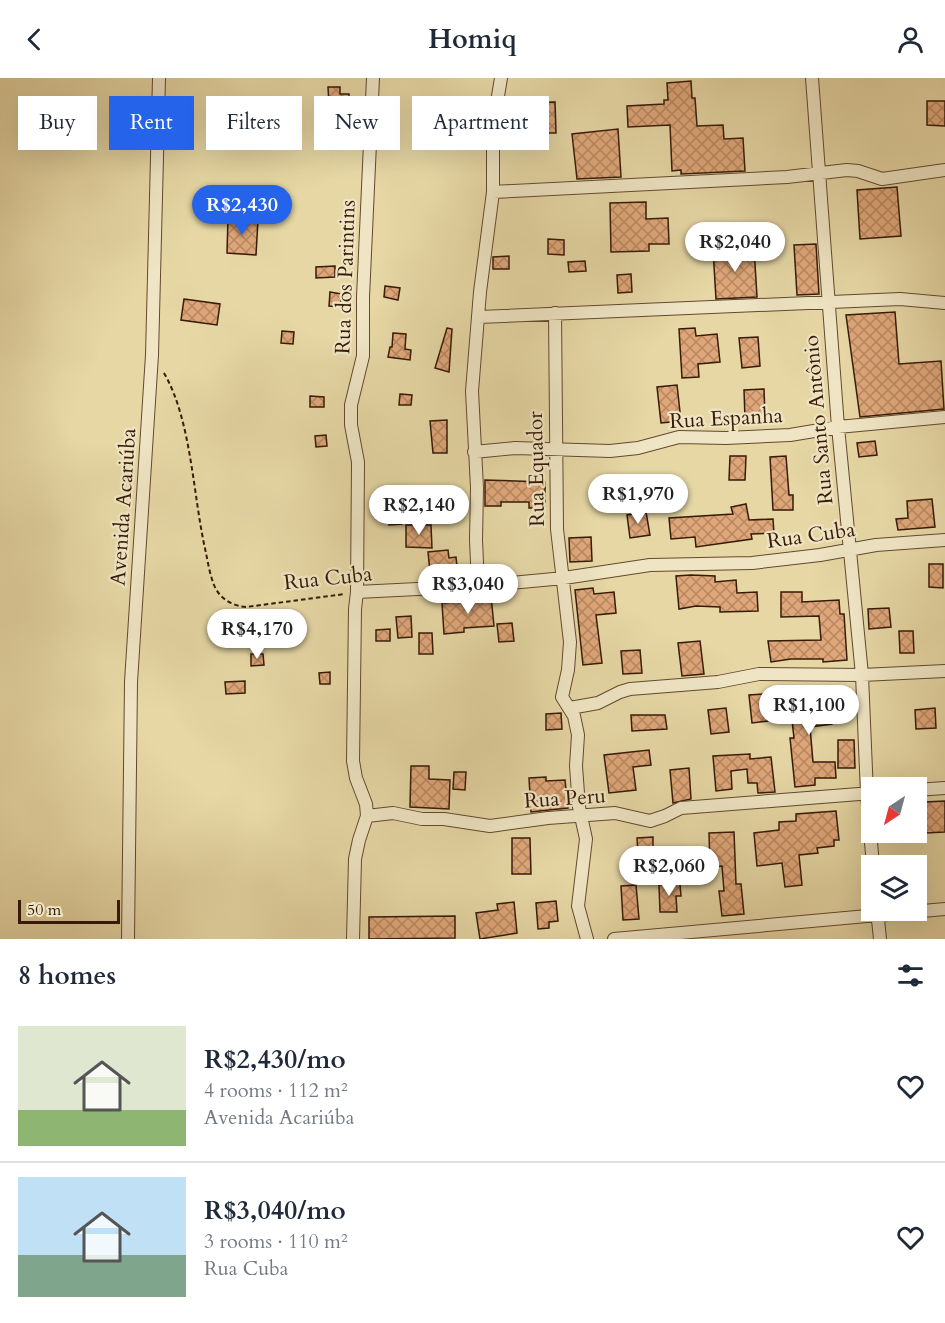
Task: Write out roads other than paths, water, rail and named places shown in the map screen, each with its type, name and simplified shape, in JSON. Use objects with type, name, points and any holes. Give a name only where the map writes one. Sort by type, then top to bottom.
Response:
[{"type":"street","name":"Avenida Acariúba","points":[[128,939],[131,682],[152,355],[159,78]]},
{"type":"street","name":"Rua dos Parintins","points":[[368,816],[356,778],[354,761],[358,462],[351,425],[353,396],[363,356],[364,274],[373,78]]},
{"type":"street","points":[[478,586],[477,488],[472,391],[483,260],[494,192],[493,126],[501,78]]},
{"type":"street","name":"Rua Santo Antônio","points":[[812,78],[838,427],[862,675],[868,777]]},
{"type":"street","points":[[494,192],[820,175],[848,170],[882,179],[945,170]]},
{"type":"street","points":[[479,317],[900,299],[945,303]]},
{"type":"street","name":"Rua Equador","points":[[555,313],[556,529],[564,578],[570,642],[568,670],[562,697],[574,717],[578,735],[576,766],[579,807],[585,829],[586,847],[578,906],[587,939]]},
{"type":"street","name":"Rua Espanha","points":[[474,452],[515,448],[610,451],[638,448],[679,437],[726,438],[784,435],[838,427],[945,417]]},
{"type":"street","name":"Rua Cuba","points":[[357,592],[478,586],[564,578],[650,564],[752,563],[820,555],[876,545],[945,540]]},
{"type":"street","points":[[570,708],[598,704],[630,689],[718,682],[759,674],[862,675],[945,670]]},
{"type":"street","points":[[927,789],[945,788]]},
{"type":"street","name":"Rua Peru","points":[[368,816],[393,813],[422,819],[444,819],[490,826],[615,813],[650,821],[681,808],[861,795]]},
{"type":"street","points":[[353,939],[355,860],[359,840],[368,816]]},
{"type":"street","points":[[927,910],[945,909]]},
{"type":"street","points":[[614,939],[861,915]]},
{"type":"street","points":[[878,921],[879,939]]}]
